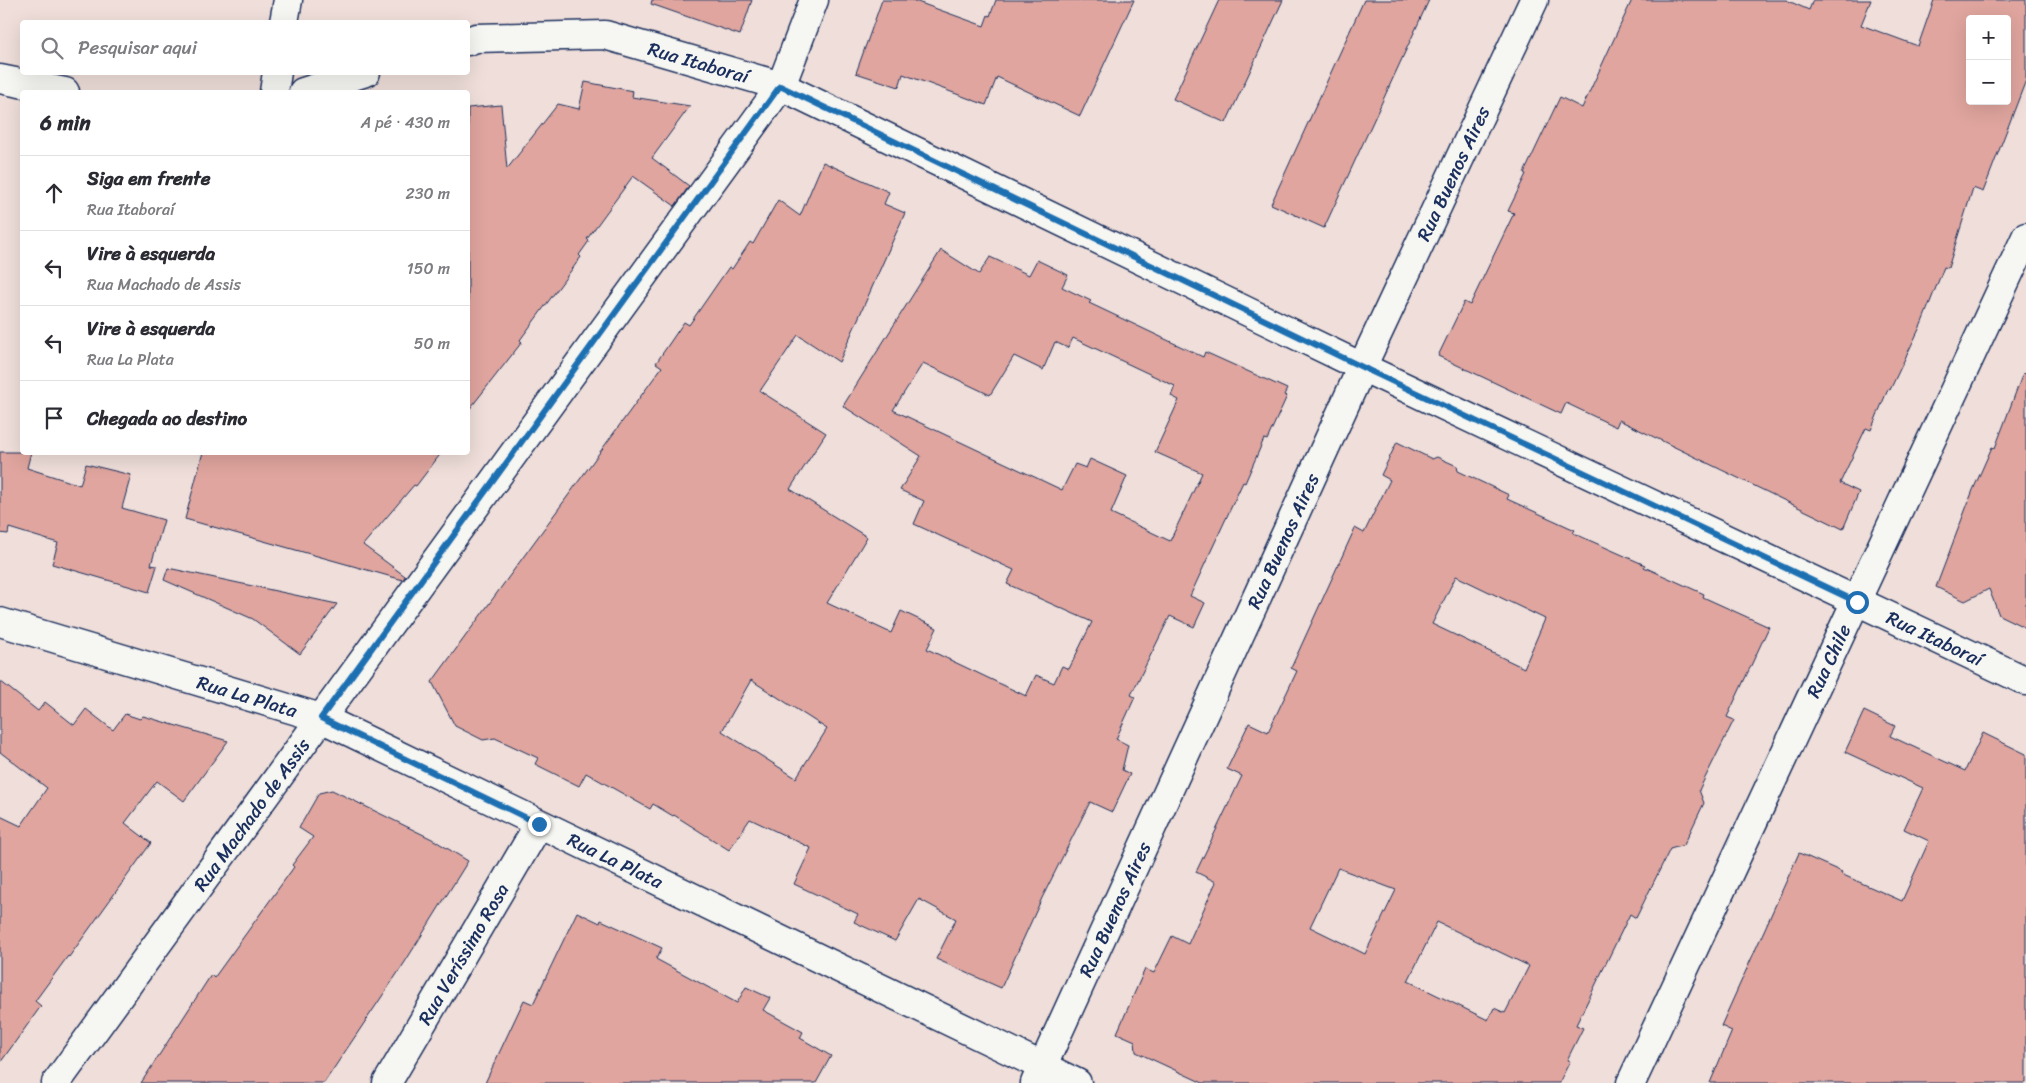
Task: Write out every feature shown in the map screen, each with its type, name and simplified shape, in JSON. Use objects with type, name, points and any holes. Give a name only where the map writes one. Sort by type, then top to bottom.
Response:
[{"type":"street","points":[[284,20],[288,0]]},
{"type":"street","name":"Rua Machado de Assis","points":[[56,1083],[780,86],[814,0]]},
{"type":"street","name":"Rua Buenos Aires","points":[[1039,1075],[1362,367],[1534,0]]},
{"type":"street","name":"Rua Itaboraí","points":[[470,40],[476,38],[605,35],[780,86],[1362,367],[2026,681]]},
{"type":"street","points":[[274,90],[277,75]]},
{"type":"street","points":[[308,90],[356,75]]},
{"type":"street","points":[[0,79],[55,90]]},
{"type":"street","name":"Rua Chile","points":[[1631,1083],[2026,238]]},
{"type":"street","name":"Rua La Plata","points":[[0,622],[321,718],[539,824],[1039,1075],[1077,1083]]},
{"type":"street","name":"Rua Veríssimo Rosa","points":[[387,1083],[539,824]]},
{"type":"building","points":[[652,0],[752,0],[740,35],[651,4]]},
{"type":"building","points":[[882,0],[912,0],[984,26],[996,0],[1134,0],[1080,116],[997,77],[986,105],[903,74],[899,87],[856,73]]},
{"type":"building","points":[[1219,0],[1283,0],[1226,123],[1173,99]]},
{"type":"building","points":[[1364,0],[1429,0],[1324,228],[1271,204]]},
{"type":"building","points":[[1632,0],[1786,0],[1809,10],[1813,0],[1871,0],[1861,25],[1918,46],[1934,0],[2026,0],[2026,80],[1983,192],[1973,188],[1948,268],[1944,267],[1921,325],[1890,390],[1888,389],[1871,430],[1866,428],[1840,483],[1859,492],[1843,529],[1619,420],[1616,427],[1566,403],[1561,414],[1438,356],[1464,302],[1470,305],[1514,213],[1508,211],[1560,97],[1582,108]]},
{"type":"building","points":[[585,82],[633,91],[632,97],[690,106],[652,158],[689,186],[675,206],[633,176],[587,239],[589,241],[579,255],[581,257],[520,340],[522,342],[470,408],[470,108],[501,105],[507,169],[558,104],[579,109]]},
{"type":"building","points":[[823,162],[889,192],[884,204],[905,213],[839,362],[798,335],[760,391],[826,433],[790,489],[867,537],[827,603],[891,633],[901,611],[937,628],[927,649],[1026,696],[1036,675],[1054,683],[1062,666],[1069,669],[1092,622],[1007,584],[1014,570],[914,524],[924,501],[900,490],[921,456],[843,406],[941,250],[979,274],[990,257],[1029,275],[1037,260],[1068,275],[1062,287],[1091,301],[1089,303],[1203,357],[1205,352],[1287,389],[1284,395],[1287,396],[1267,440],[1264,439],[1245,483],[1243,482],[1190,596],[1205,603],[1194,627],[1170,616],[1131,695],[1135,697],[1116,739],[1128,745],[1122,770],[1130,774],[1112,812],[1090,802],[1042,898],[1001,988],[936,959],[956,919],[919,899],[895,941],[854,922],[858,914],[794,884],[811,848],[750,819],[729,850],[674,815],[653,804],[650,809],[586,773],[579,786],[535,764],[538,758],[495,738],[483,740],[455,726],[432,682],[662,367],[656,363],[684,322],[689,325],[729,267],[732,269],[750,242],[753,244],[778,200],[800,216]],"holes":[[[1073,338],[1175,386],[1171,396],[1179,400],[1155,452],[1202,473],[1170,541],[1111,513],[1127,476],[1090,459],[1086,468],[1075,464],[1062,490],[893,410],[923,363],[990,395],[1014,356],[1043,370],[1055,342],[1068,348]],[[751,680],[827,729],[796,778],[722,731]]]},
{"type":"building","points":[[2023,373],[2026,374],[2026,628],[1999,615],[1989,589],[1965,601],[1936,587],[1973,490],[1992,447],[1995,448]]},
{"type":"building","points":[[1397,442],[1432,459],[1437,457],[1457,466],[1458,471],[1509,495],[1507,499],[1575,530],[1573,533],[1645,565],[1644,567],[1704,594],[1703,597],[1769,627],[1727,717],[1734,720],[1699,790],[1704,803],[1684,845],[1670,849],[1636,918],[1630,914],[1576,1025],[1583,1028],[1567,1060],[1570,1061],[1559,1083],[1203,1083],[1136,1052],[1135,1041],[1117,1033],[1145,969],[1154,973],[1172,936],[1188,944],[1216,882],[1196,872],[1242,776],[1227,769],[1249,723],[1268,732],[1297,671],[1291,668],[1355,528],[1364,533],[1390,480],[1381,475]],"holes":[[[1456,576],[1545,619],[1524,668],[1432,624]],[[1338,868],[1396,890],[1365,954],[1310,927]],[[1437,922],[1529,966],[1505,1013],[1494,1008],[1488,1020],[1408,981]]]},
{"type":"building","points":[[0,452],[20,452],[20,455],[30,455],[27,468],[80,485],[86,464],[131,475],[122,508],[164,520],[151,565],[157,566],[149,592],[52,564],[58,543],[9,528],[8,534],[0,533]]},
{"type":"building","points":[[202,455],[440,455],[416,486],[414,485],[363,545],[405,576],[403,580],[185,519]]},
{"type":"building","points":[[168,568],[337,604],[300,654],[253,619],[164,580]]},
{"type":"building","points":[[0,681],[38,711],[45,702],[74,725],[86,709],[113,730],[125,714],[140,719],[143,716],[228,741],[184,801],[157,781],[125,823],[151,843],[35,1001],[41,1006],[0,1063],[0,816],[21,826],[47,788],[0,752]]},
{"type":"building","points":[[1864,711],[1895,726],[1890,736],[1965,771],[1983,733],[2026,754],[2026,1083],[1710,1083],[1732,1031],[1721,1026],[1799,853],[1902,901],[1929,841],[1904,829],[1923,788],[1845,752]]},
{"type":"building","points":[[332,790],[432,839],[468,861],[405,962],[324,1083],[141,1083],[211,975],[214,978],[294,867],[292,865],[313,837],[299,828],[319,793]]},
{"type":"building","points":[[577,912],[600,923],[601,920],[662,948],[656,959],[737,1003],[746,987],[770,998],[763,1010],[803,1032],[800,1038],[831,1056],[816,1083],[485,1083],[524,1000],[533,1004]]},
{"type":"route","points":[[539,824],[321,718],[780,86],[1362,367],[1857,602]]}]
